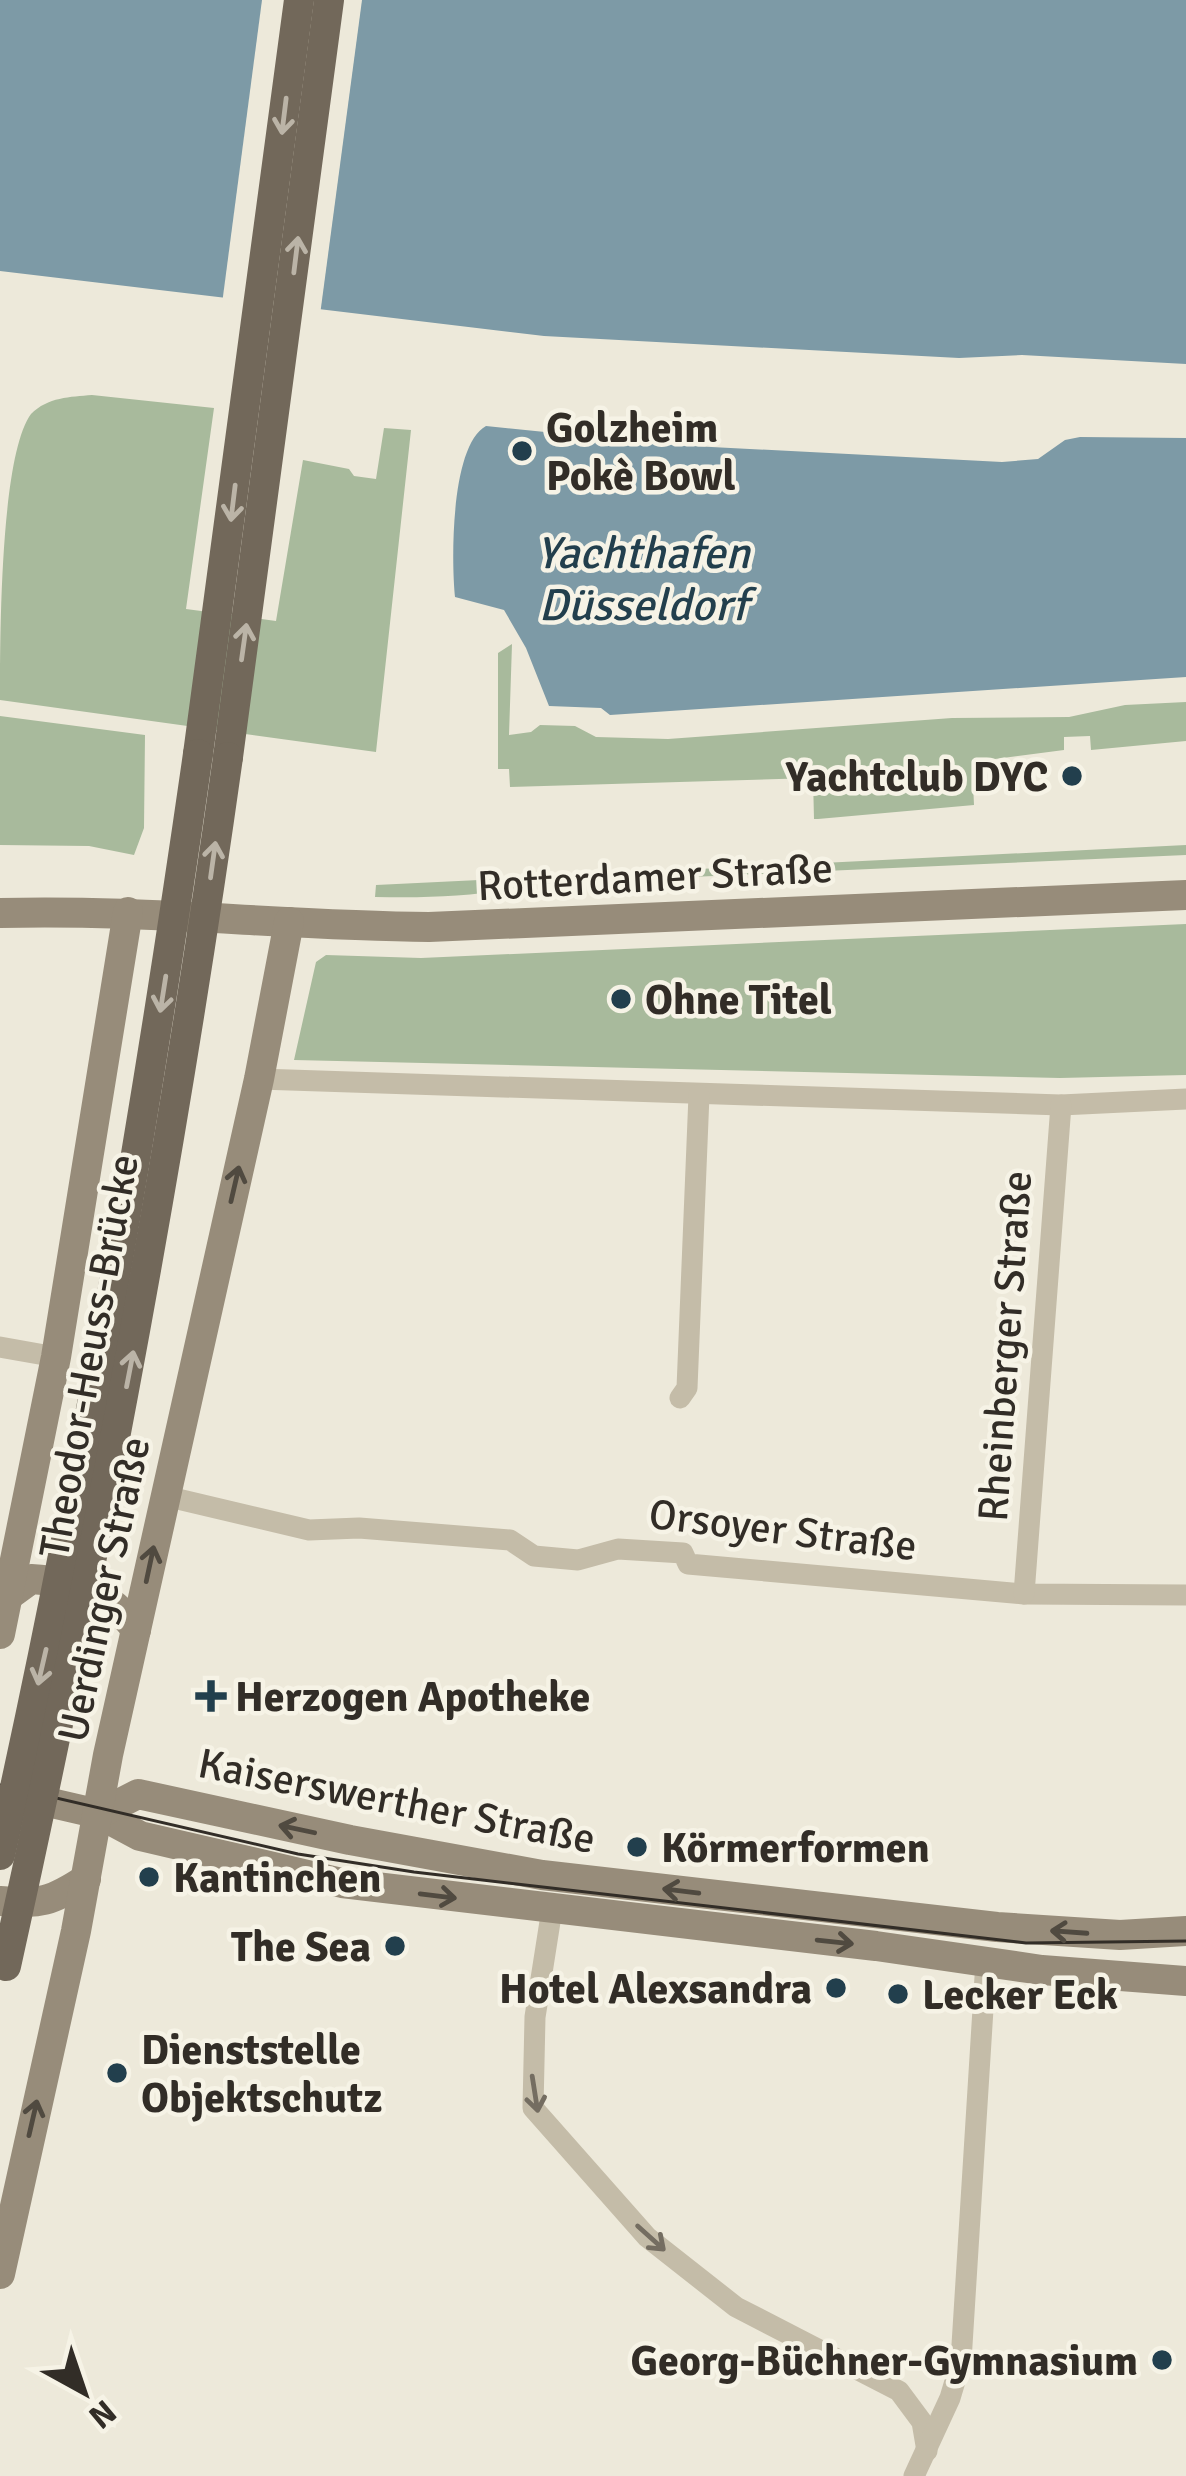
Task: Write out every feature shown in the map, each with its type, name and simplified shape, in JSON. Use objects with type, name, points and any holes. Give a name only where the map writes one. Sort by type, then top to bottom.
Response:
[{"type":"main road","points":[[213,755],[299,0]]},
{"type":"main road","points":[[213,755],[329,0]]},
{"type":"main road","name":"Theodor-Heuss-Brücke","points":[[0,1855],[56,1605],[213,755]]},
{"type":"main road","name":"Theodor-Heuss-Brücke","points":[[3,1979],[79,1635],[144,1299],[199,964],[213,755]]},
{"type":"street","name":"Rotterdamer Straße","points":[[0,913],[128,912],[429,927],[1186,895]]},
{"type":"street","points":[[0,1634],[56,1357],[128,912]]},
{"type":"street","name":"Uerdinger Straße","points":[[0,2274],[289,922]]},
{"type":"street","points":[[259,1079],[1061,1105],[1186,1100]]},
{"type":"street","points":[[680,1398],[687,1388],[699,1095]]},
{"type":"street","name":"Rheinberger Straße","points":[[1024,1594],[1061,1105]]},
{"type":"street","points":[[0,1346],[56,1357]]},
{"type":"street","name":"Orsoyer Straße","points":[[165,1496],[309,1530],[359,1528],[510,1540],[534,1556],[578,1560],[618,1549],[683,1553],[688,1564],[1024,1594],[1186,1595]]},
{"type":"street","points":[[9,1595],[31,1579],[101,1593],[121,1608],[136,1630]]},
{"type":"street","name":"Kaiserswerther Straße","points":[[0,1791],[99,1814],[140,1836],[342,1883],[1042,1970],[1186,1981]]},
{"type":"street","name":"Kaiserswerther Straße","points":[[99,1814],[138,1793],[350,1840],[542,1874],[997,1927],[1120,1935],[1186,1931]]},
{"type":"street","points":[[0,1901],[40,1904],[55,1900],[86,1879]]},
{"type":"street","points":[[552,1909],[535,2017],[532,2108],[647,2237],[736,2307],[899,2391],[922,2422],[927,2451]]},
{"type":"street","points":[[914,2476],[961,2361],[986,1961]]},
{"type":"green space","points":[[92,395],[214,408],[186,609],[276,621],[303,460],[376,479],[384,428],[411,430],[376,752],[0,700],[4,550],[21,436],[31,414],[45,404]]},
{"type":"green space","points":[[512,644],[509,735],[531,732],[540,725],[575,726],[596,737],[668,739],[952,718],[1069,717],[1125,705],[1186,702],[1186,741],[1091,750],[1090,736],[1064,737],[1064,750],[972,762],[974,805],[818,819],[814,819],[813,778],[510,787],[509,769],[498,769],[498,653]]},
{"type":"green space","points":[[0,716],[145,735],[144,828],[134,855],[89,846],[0,845]]},
{"type":"green space","points":[[1186,845],[1186,855],[534,884],[455,896],[375,897],[376,885]]},
{"type":"green space","points":[[1186,924],[1186,1075],[1060,1078],[294,1060],[316,962],[326,955],[421,958]]},
{"type":"water","points":[[0,0],[1186,0],[1186,364],[1022,355],[959,358],[544,336],[0,271]]},
{"type":"water","name":"Yachthafen Düsseldorf","points":[[486,426],[673,445],[1002,462],[1038,459],[1065,440],[1080,437],[1186,438],[1186,677],[610,715],[601,708],[549,706],[526,648],[504,610],[455,597],[454,531],[460,478],[474,437]]},
{"type":"pier","points":[[262,0],[362,0],[320,315],[222,304]]},
{"type":"tram line","points":[[0,1785],[298,1854],[414,1872],[1026,1943],[1186,1941]]},
{"type":"place","name":"Golzheim Pokè Bowl","points":[[522,451]]},
{"type":"place","name":"Yachtclub DYC","points":[[1072,776]]},
{"type":"place","name":"Ohne Titel","points":[[621,999]]},
{"type":"place","name":"Herzogen Apotheke","points":[[211,1696]]},
{"type":"place","name":"Körmerformen","points":[[637,1847]]},
{"type":"place","name":"Kantinchen","points":[[149,1877]]},
{"type":"place","name":"The Sea","points":[[395,1946]]},
{"type":"place","name":"Hotel Alexsandra","points":[[836,1988]]},
{"type":"place","name":"Lecker Eck","points":[[898,1994]]},
{"type":"place","name":"Dienststelle Objektschutz","points":[[117,2073]]},
{"type":"place","name":"Georg-Büchner-Gymnasium","points":[[1162,2360]]}]
